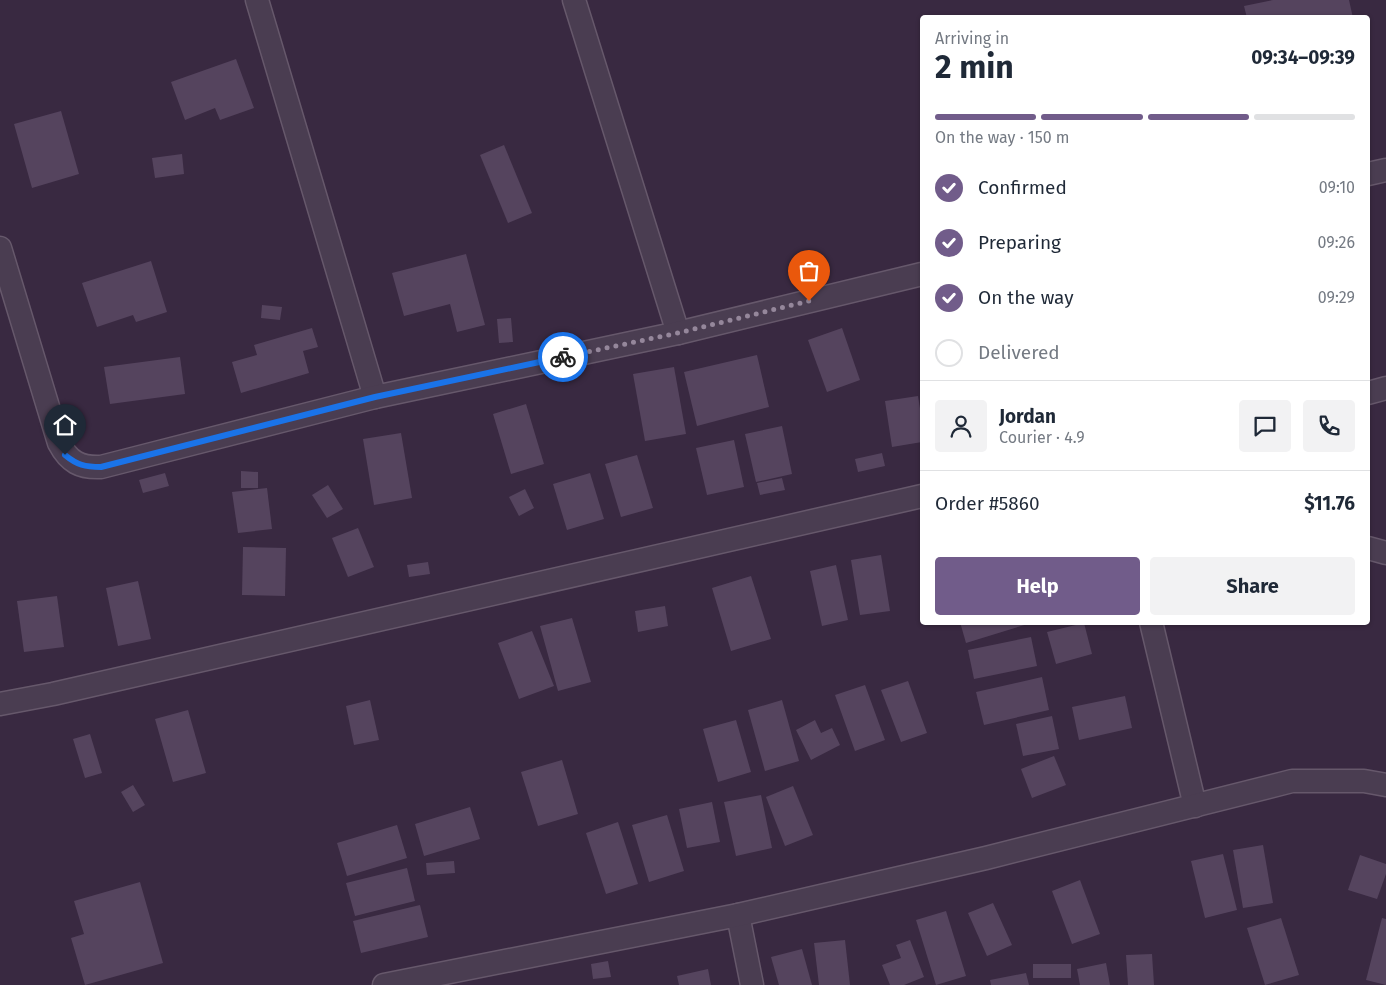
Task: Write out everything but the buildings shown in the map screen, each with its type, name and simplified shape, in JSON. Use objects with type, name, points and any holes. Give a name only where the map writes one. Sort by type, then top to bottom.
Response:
[{"type":"street","points":[[257,0],[375,397]]},
{"type":"street","points":[[574,0],[678,333]]},
{"type":"street","points":[[1370,174],[1386,170]]},
{"type":"street","points":[[0,248],[59,443],[65,455],[75,464],[87,467],[101,467],[375,397],[678,333],[920,276]]},
{"type":"street","points":[[1370,392],[1386,388]]},
{"type":"street","points":[[0,704],[62,692],[920,496]]},
{"type":"street","points":[[1370,549],[1386,553]]},
{"type":"street","points":[[1152,625],[1195,806]]},
{"type":"street","points":[[384,985],[738,915],[986,858],[1292,781],[1364,781],[1386,786]]},
{"type":"street","points":[[738,915],[752,985]]},
{"type":"way so far","points":[[563,357],[678,333],[809,301]]},
{"type":"route","points":[[65,455],[75,464],[87,467],[101,467],[375,397],[563,357]]}]
